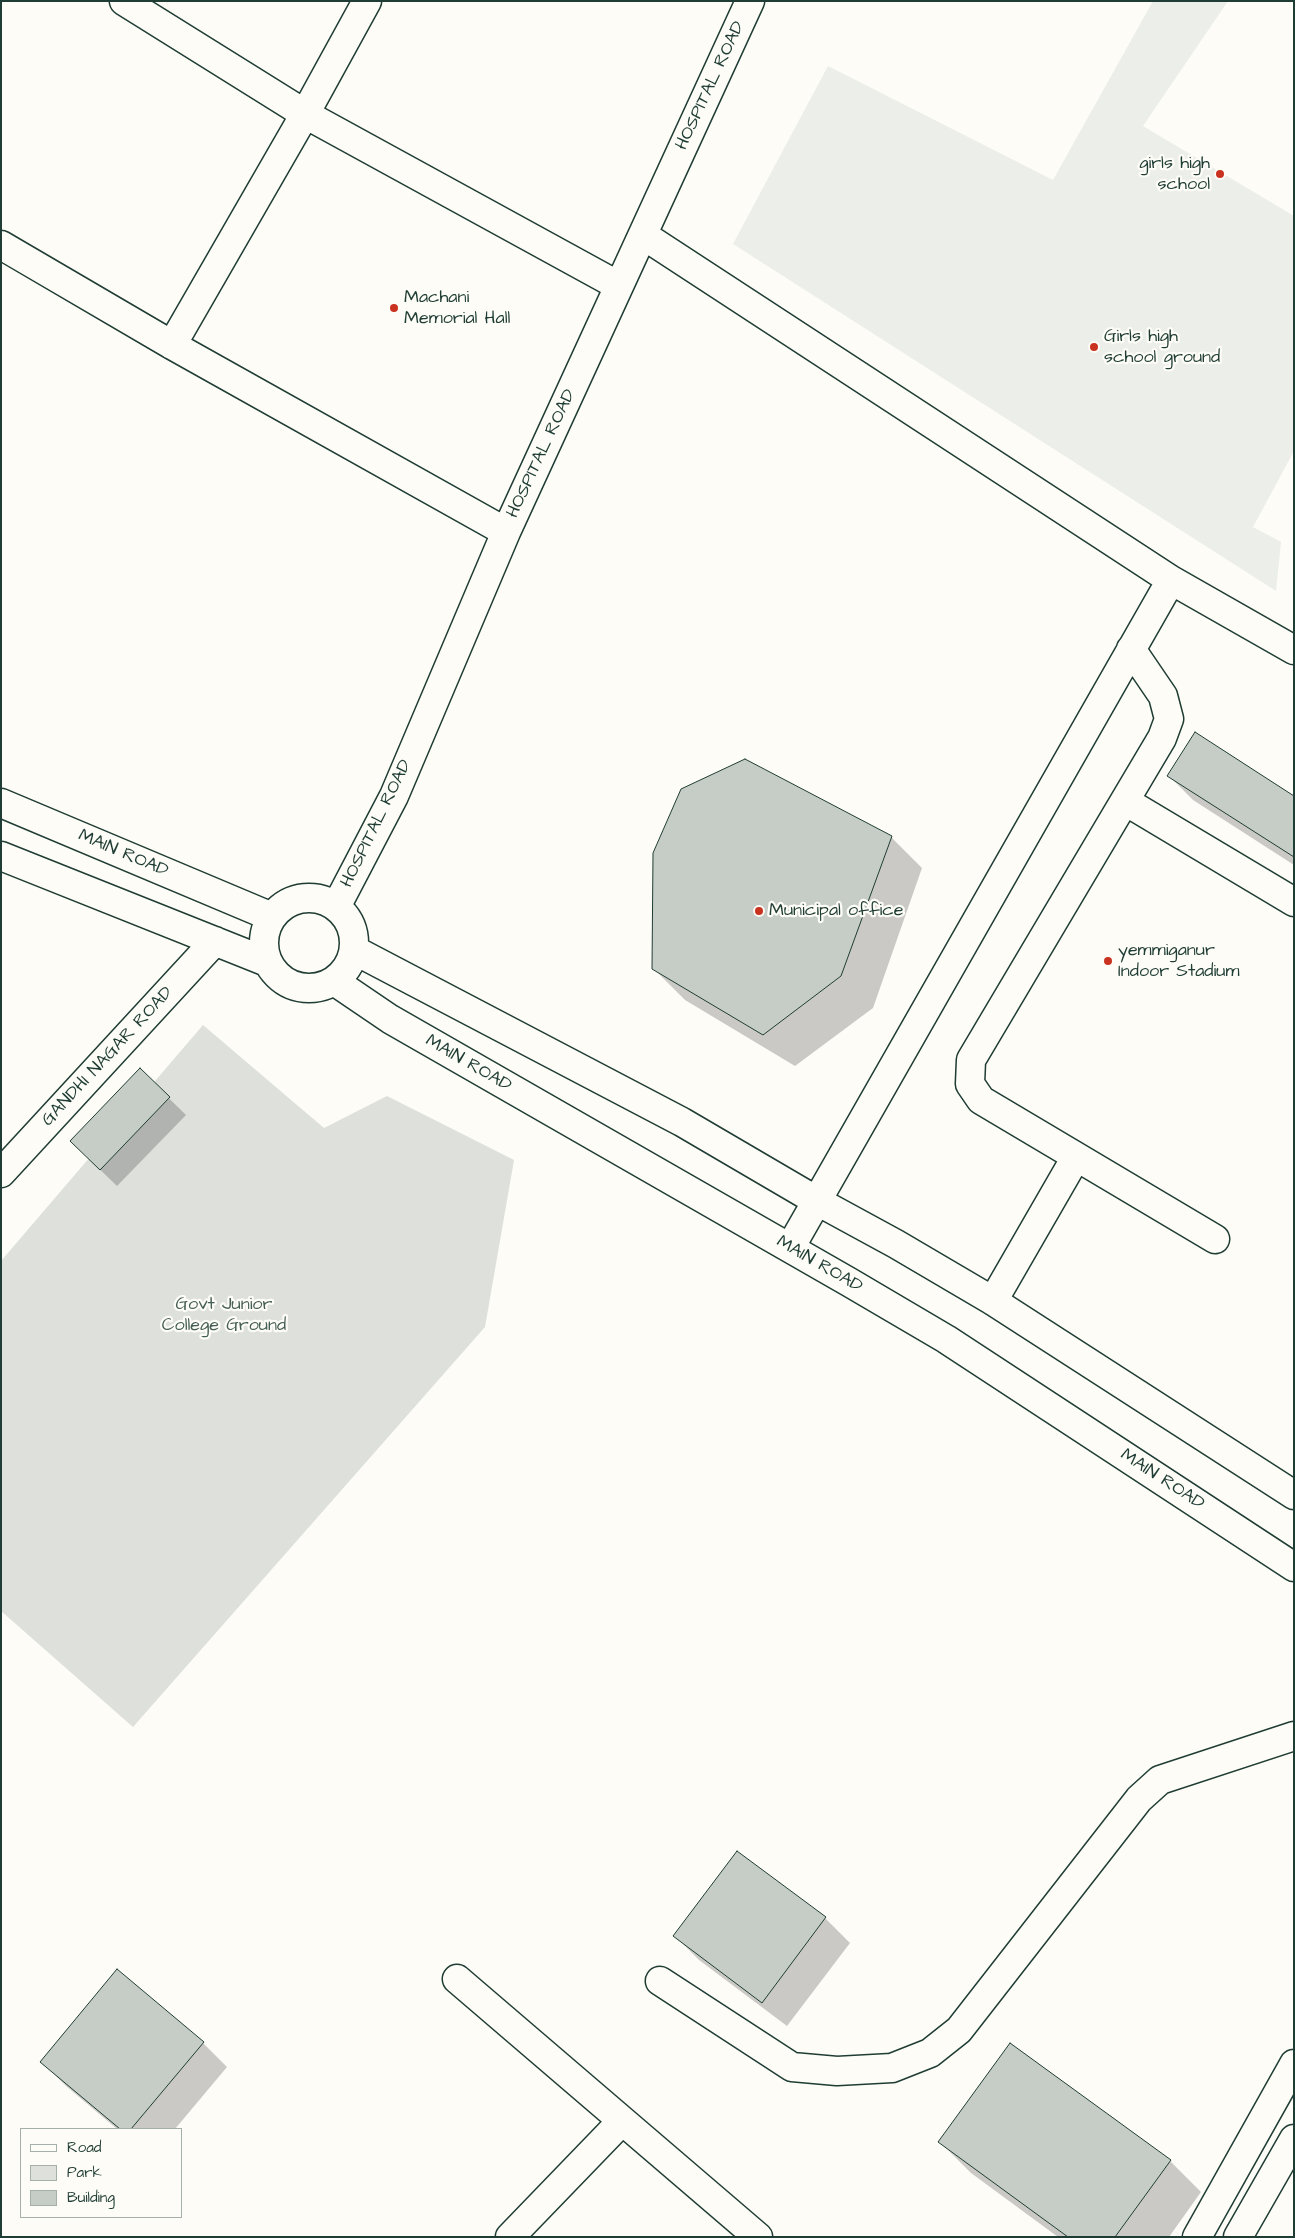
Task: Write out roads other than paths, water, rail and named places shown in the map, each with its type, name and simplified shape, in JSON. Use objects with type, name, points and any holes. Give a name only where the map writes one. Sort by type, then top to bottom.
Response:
[{"type":"street","points":[[124,1],[305,114],[619,286]]},
{"type":"street","points":[[172,345],[305,114],[366,1]]},
{"type":"street","name":"HOSPITAL ROAD","points":[[336,907],[394,796],[506,532],[750,1]]},
{"type":"street","points":[[643,234],[1170,580],[1294,650]]},
{"type":"street","points":[[1,245],[172,345],[506,532]]},
{"type":"street","points":[[790,1248],[1170,580]]},
{"type":"street","points":[[1132,649],[1164,696],[1169,719],[1162,738],[971,1060],[970,1084],[981,1100],[1215,1239]]},
{"type":"street","points":[[1125,801],[1294,902]]},
{"type":"street","name":"MAIN ROAD","points":[[1,804],[272,917]]},
{"type":"street","points":[[1,856],[267,962]]},
{"type":"street","points":[[309,898],[323,900],[336,907],[346,917],[353,930],[354,950],[346,970],[334,982],[319,988],[304,989],[289,984],[282,979],[267,962],[264,946],[265,931],[272,917],[282,906],[295,900],[309,898]]},
{"type":"street","name":"GANDHI NAGAR ROAD","points":[[1,1173],[215,941]]},
{"type":"street","points":[[354,950],[682,1122],[817,1201],[896,1244],[993,1301],[1294,1495]]},
{"type":"street","name":"MAIN ROAD","points":[[334,982],[390,1019],[946,1339],[1294,1567]]},
{"type":"street","points":[[993,1301],[1076,1157]]},
{"type":"street","points":[[660,1981],[792,2067],[838,2071],[892,2068],[930,2053],[960,2030],[1139,1799],[1160,1780],[1294,1736]]},
{"type":"street","points":[[456,1979],[758,2237]]},
{"type":"street","points":[[1197,2237],[1294,2064]]},
{"type":"street","points":[[510,2237],[622,2121]]},
{"type":"street","points":[[1238,2237],[1294,2139]]},
{"type":"place","name":"girls high school","points":[[1220,174]]},
{"type":"place","name":"Machani Memorial Hall","points":[[394,308]]},
{"type":"place","name":"Girls high school ground","points":[[1094,347]]},
{"type":"place","name":"Municipal office","points":[[759,911]]},
{"type":"place","name":"yemmiganur Indoor Stadium","points":[[1108,961]]},
{"type":"park label","name":"Govt Junior College Ground","points":[[224,1315]]}]
